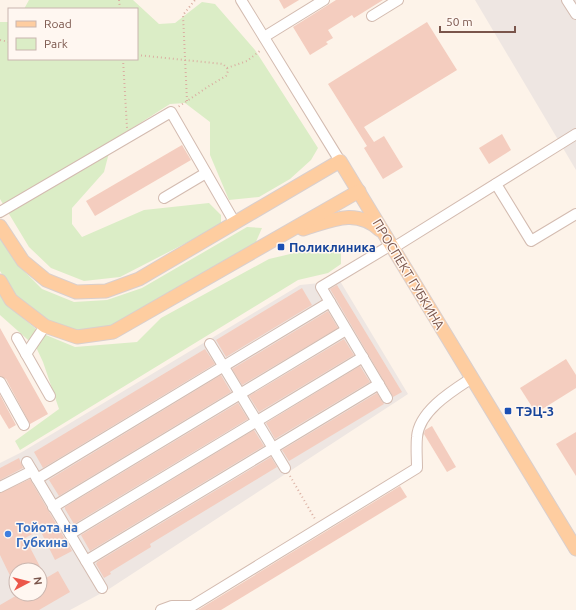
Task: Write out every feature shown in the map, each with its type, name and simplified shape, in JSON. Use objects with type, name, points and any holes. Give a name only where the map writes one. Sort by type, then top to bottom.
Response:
[{"type":"main road","name":"ПРОСПЕКТ ГУБКИНА","points":[[340,161],[472,378],[574,541]]},
{"type":"main road","points":[[0,226],[23,261],[46,280],[76,292],[106,291],[139,279],[340,161]]},
{"type":"main road","points":[[0,282],[11,300],[44,326],[77,337],[114,332],[359,190]]},
{"type":"main road","points":[[282,235],[339,219],[356,217],[372,223],[390,243]]},
{"type":"street","name":"ПРОСПЕКТ ГУБКИНА","points":[[241,0],[340,161]]},
{"type":"street","points":[[266,41],[324,0]]},
{"type":"street","points":[[372,16],[398,0]]},
{"type":"street","points":[[567,0],[575,11]]},
{"type":"street","points":[[0,212],[171,112],[236,223]]},
{"type":"street","points":[[387,398],[321,287],[390,243],[496,184],[576,134]]},
{"type":"street","points":[[164,198],[206,173]]},
{"type":"street","points":[[496,184],[531,241],[576,214]]},
{"type":"street","points":[[0,487],[35,475],[224,366],[330,302]]},
{"type":"street","points":[[26,354],[44,326]]},
{"type":"street","points":[[53,507],[346,330]]},
{"type":"street","points":[[17,338],[50,396]]},
{"type":"street","points":[[210,344],[285,468]]},
{"type":"street","points":[[70,534],[363,357]]},
{"type":"street","points":[[161,610],[172,606],[192,606],[417,468],[417,436],[424,417],[441,399],[472,378]]},
{"type":"street","points":[[0,382],[24,425]]},
{"type":"street","points":[[86,562],[379,384]]},
{"type":"street","points":[[27,462],[102,588]]},
{"type":"path","points":[[187,101],[183,15],[195,0]]},
{"type":"path","points":[[227,68],[247,61],[266,41]]},
{"type":"path","points":[[138,55],[223,64],[227,68],[228,71],[226,76],[171,112]]},
{"type":"path","points":[[124,60],[127,138]]},
{"type":"path","points":[[285,468],[321,528]]},
{"type":"shaded area","points":[[475,0],[576,0],[576,170]]},
{"type":"shaded area","points":[[340,281],[408,394],[109,589],[70,610],[0,610],[0,463],[22,452],[300,285]]},
{"type":"green space","points":[[29,0],[133,0],[159,24],[175,23],[202,2],[215,4],[255,50],[318,148],[311,160],[290,179],[259,197],[229,200],[210,155],[210,122],[185,103],[170,104],[112,141],[104,172],[72,208],[72,224],[82,237],[144,210],[209,203],[221,215],[221,225],[120,277],[84,281],[51,268],[29,247],[0,199],[0,22],[8,22],[8,60],[138,60],[138,8],[25,8]]},
{"type":"green space","points":[[247,227],[262,228],[255,244],[112,326],[76,332],[47,321],[16,297],[0,271],[0,237],[18,265],[42,289],[74,302],[107,300],[142,288]]},
{"type":"green space","points":[[324,246],[341,248],[341,264],[328,273],[298,280],[20,450],[15,441],[59,409],[43,362],[36,347],[0,315],[0,294],[8,306],[41,333],[75,347],[137,342],[161,318],[269,259]]},
{"type":"building","points":[[279,0],[299,0],[284,9]]},
{"type":"building","points":[[336,0],[383,0],[354,18],[352,15],[328,30],[333,38],[326,42],[328,44],[310,55],[293,27]]},
{"type":"building","points":[[427,22],[457,70],[364,127],[374,142],[384,136],[403,167],[383,179],[364,148],[367,146],[328,84]]},
{"type":"building","points":[[502,134],[511,150],[489,164],[479,148]]},
{"type":"building","points":[[182,145],[191,160],[95,216],[86,201]]},
{"type":"building","points":[[337,285],[402,392],[393,397],[330,289]]},
{"type":"building","points":[[302,288],[312,305],[226,357],[216,340]]},
{"type":"building","points":[[328,311],[338,328],[242,385],[232,369]]},
{"type":"building","points":[[0,328],[48,414],[30,424],[6,379],[0,376]]},
{"type":"building","points":[[344,339],[354,355],[259,412],[249,396]]},
{"type":"building","points":[[205,349],[215,364],[43,468],[34,452]]},
{"type":"building","points":[[566,359],[576,375],[576,388],[536,413],[520,388]]},
{"type":"building","points":[[360,366],[370,382],[275,439],[266,423]]},
{"type":"building","points":[[221,375],[231,392],[59,496],[49,480],[50,479]]},
{"type":"building","points":[[377,393],[384,404],[289,461],[282,450]]},
{"type":"building","points":[[0,395],[16,425],[9,429],[0,414]]},
{"type":"building","points":[[238,403],[248,419],[74,524],[65,507]]},
{"type":"building","points":[[432,426],[456,467],[447,472],[424,434],[425,430]]},
{"type":"building","points":[[254,430],[264,446],[90,551],[81,535]]},
{"type":"building","points":[[576,432],[576,476],[556,444]]},
{"type":"building","points":[[271,457],[277,467],[150,544],[151,547],[110,572],[111,574],[104,578],[96,564],[97,562]]},
{"type":"building","points":[[19,458],[23,468],[0,480],[0,468]]},
{"type":"building","points":[[30,479],[72,551],[55,560],[40,530],[25,538],[38,562],[8,562],[8,572],[0,555],[0,493]]},
{"type":"building","points":[[400,486],[407,497],[221,610],[198,610]]},
{"type":"building","points":[[58,571],[70,592],[39,610],[0,610],[0,605],[8,600],[8,602],[48,602],[48,577]]},
{"type":"place","name":"Поликлиника","points":[[281,247]]},
{"type":"place","name":"ТЭЦ-3","points":[[508,411]]},
{"type":"place","name":"Тойота на Губкина","points":[[8,534]]}]
